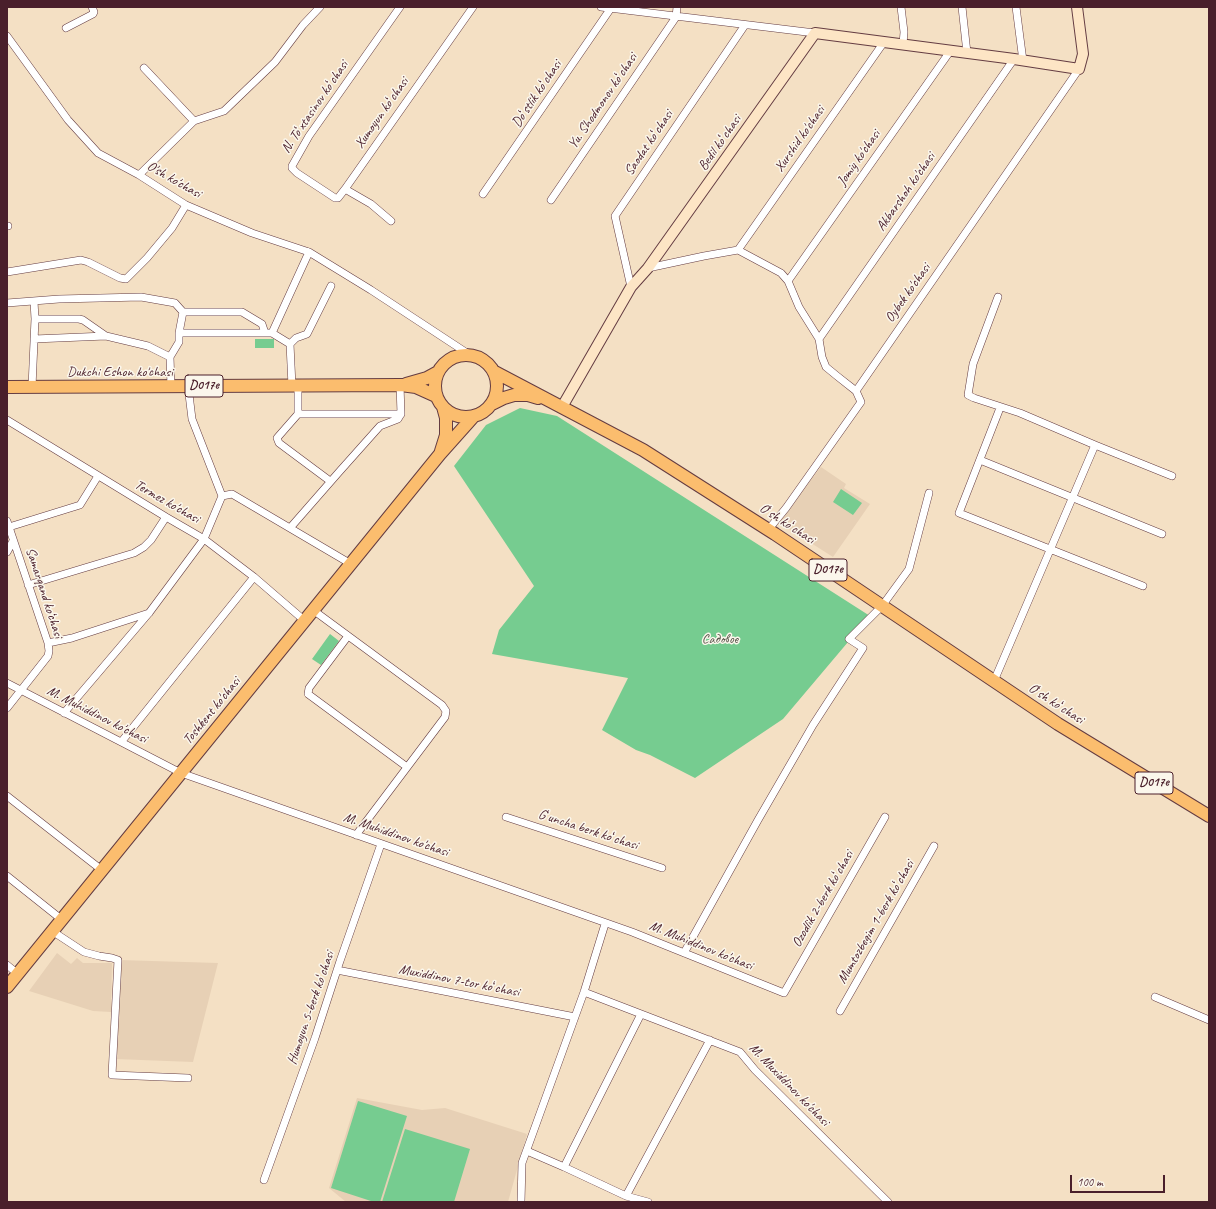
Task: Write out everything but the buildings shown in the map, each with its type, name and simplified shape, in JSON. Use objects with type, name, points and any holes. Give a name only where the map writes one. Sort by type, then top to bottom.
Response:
[{"type":"main road","name":"D017e","points":[[400,385],[418,381],[438,372],[444,364],[451,359],[470,355],[479,358],[488,364],[493,371],[550,401]]},
{"type":"main road","points":[[492,404],[498,388],[497,379],[493,371]]},
{"type":"main road","points":[[438,372],[435,380],[436,396],[446,418],[444,441],[440,454]]},
{"type":"main road","name":"D017e","points":[[400,385],[416,387],[436,396]]},
{"type":"main road","name":"Dukchi Eshon ko'chasi","points":[[7,387],[400,385]]},
{"type":"main road","name":"D017e","points":[[473,417],[481,414],[492,404],[514,395],[528,395],[550,401]]},
{"type":"main road","name":"Oʻsh koʻchasi","points":[[550,401],[643,450],[714,494],[1058,724],[1209,816]]},
{"type":"main road","points":[[442,407],[449,413],[456,416],[465,418],[473,417]]},
{"type":"main road","name":"Toshkent ko'chasi","points":[[7,987],[61,919],[103,871],[440,454],[473,417]]},
{"type":"street","points":[[66,28],[93,14],[94,12],[92,7]]},
{"type":"street","points":[[139,175],[194,121],[224,111],[275,62],[303,25],[320,7]]},
{"type":"street","name":"N. Toʻxtasinov koʻchasi","points":[[345,189],[338,198],[335,198],[297,173],[292,166],[309,136],[400,7]]},
{"type":"street","name":"Xumoyun koʻchasi","points":[[345,189],[473,7]]},
{"type":"street","points":[[601,7],[951,50],[1079,69],[1083,54],[1077,7]]},
{"type":"street","points":[[676,17],[677,7]]},
{"type":"street","points":[[901,7],[904,32],[903,44]]},
{"type":"street","points":[[962,7],[967,53]]},
{"type":"street","points":[[1016,7],[1019,60]]},
{"type":"street","name":"Doʻstlik koʻchasi","points":[[483,194],[612,8]]},
{"type":"street","name":"Yu. Shodmonov koʻchasi","points":[[551,200],[676,17]]},
{"type":"street","name":"Saodat koʻchasi","points":[[632,287],[615,216],[745,25]]},
{"type":"street","name":"Bedil koʻchasi","points":[[562,407],[632,287],[648,268],[814,33]]},
{"type":"street","name":"O'sh ko'chasi","points":[[7,36],[68,120],[98,153],[139,175],[186,205],[252,233],[309,252],[372,290],[470,355]]},
{"type":"street","name":"Xurshid ko'chasi","points":[[738,250],[884,42]]},
{"type":"street","name":"Jomiy ko'chasi","points":[[788,281],[951,50]]},
{"type":"street","name":"Akbarshoh ko'chasi","points":[[819,339],[1019,60]]},
{"type":"street","points":[[144,68],[194,121]]},
{"type":"street","name":"Oybek ko'chasi","points":[[856,391],[1079,69]]},
{"type":"street","points":[[345,189],[371,204],[390,220]]},
{"type":"street","points":[[7,272],[81,260],[120,278],[126,278],[147,258],[172,228],[186,205]]},
{"type":"street","points":[[648,268],[738,250],[781,273],[788,281],[799,307],[819,339],[822,357],[826,367],[856,391],[861,402],[786,508],[768,530]]},
{"type":"street","points":[[269,333],[309,252]]},
{"type":"street","points":[[290,344],[296,338],[307,334],[331,286]]},
{"type":"street","points":[[998,297],[973,364],[968,392],[970,396],[1000,408],[1020,413],[1172,476]]},
{"type":"street","points":[[7,303],[59,299],[140,298],[175,304],[183,312],[242,312],[262,324],[269,333],[290,344]]},
{"type":"street","points":[[32,387],[35,319],[34,301]]},
{"type":"street","points":[[171,386],[170,357],[179,342],[183,312]]},
{"type":"street","points":[[35,319],[79,319],[83,320],[106,336]]},
{"type":"street","points":[[179,333],[269,333]]},
{"type":"street","points":[[34,339],[106,336],[148,346],[170,357]]},
{"type":"street","points":[[290,344],[298,414],[277,438],[279,444],[330,481]]},
{"type":"street","points":[[290,528],[380,426],[398,419],[401,414],[400,385]]},
{"type":"street","points":[[64,713],[148,613],[204,539],[222,496],[192,419],[188,386]]},
{"type":"street","points":[[1000,408],[959,513],[1143,586]]},
{"type":"street","points":[[298,414],[401,414]]},
{"type":"street","name":"Termez ko'chasi","points":[[7,420],[166,518],[204,539],[254,577],[305,621]]},
{"type":"street","points":[[994,681],[1095,444]]},
{"type":"street","points":[[980,460],[1162,534]]},
{"type":"street","points":[[8,524],[80,505],[98,476]]},
{"type":"street","points":[[684,952],[809,732],[863,648],[849,639],[882,606],[909,569],[929,493]]},
{"type":"street","points":[[222,496],[232,494],[352,564]]},
{"type":"street","points":[[28,585],[134,553],[144,547],[151,540],[166,518]]},
{"type":"street","name":"Samarqand ko‘chasi","points":[[7,708],[48,656],[48,643],[8,524]]},
{"type":"street","points":[[7,552],[13,541]]},
{"type":"street","points":[[122,741],[254,577]]},
{"type":"street","points":[[313,610],[445,709],[445,717],[356,835]]},
{"type":"street","points":[[48,643],[72,638],[148,613]]},
{"type":"street","points":[[348,636],[309,688],[308,694],[407,768]]},
{"type":"street","name":"M. Muhiddinov ko'chasi","points":[[7,683],[122,741],[181,773],[684,952],[730,973],[784,993]]},
{"type":"street","points":[[7,796],[103,871]]},
{"type":"street","name":"Gʻuncha berk koʻchasi","points":[[506,817],[662,868]]},
{"type":"street","name":"Ozodlik 2-berk koʻchasi","points":[[784,993],[885,817]]},
{"type":"street","name":"Humoyun 5-berk koʻchasi","points":[[264,1180],[315,1038],[381,844]]},
{"type":"street","name":"Mumtozbegim 1-berk koʻchasi","points":[[840,1011],[934,846]]},
{"type":"street","points":[[7,876],[61,919]]},
{"type":"street","points":[[521,1202],[522,1163],[584,992],[605,924]]},
{"type":"street","points":[[52,931],[84,952],[118,960],[112,1075],[188,1078]]},
{"type":"street","points":[[7,965],[18,974]]},
{"type":"street","name":"Muxiddinov 7-tor koʻchasi","points":[[337,970],[575,1017]]},
{"type":"street","name":"M. Muxiddinov ko'chasi","points":[[584,992],[740,1052],[755,1070],[888,1202]]},
{"type":"street","points":[[1156,997],[1209,1020]]},
{"type":"street","points":[[564,1167],[641,1014]]},
{"type":"street","points":[[626,1196],[710,1040]]},
{"type":"street","points":[[527,1151],[626,1196],[648,1202]]},
{"type":"shaded area","points":[[821,467],[846,484],[844,488],[870,504],[833,557],[778,522]]},
{"type":"shaded area","points":[[57,953],[71,964],[77,958],[83,963],[112,963],[111,1012],[93,1011],[29,991]]},
{"type":"shaded area","points":[[119,960],[218,963],[193,1062],[115,1059]]},
{"type":"shaded area","points":[[357,1098],[422,1110],[445,1108],[527,1134],[508,1202],[346,1202],[329,1188]]},
{"type":"green space","points":[[255,339],[274,339],[274,348],[255,348]]},
{"type":"green space","name":"Садовое","points":[[520,408],[557,416],[870,616],[783,719],[695,778],[650,755],[636,750],[602,730],[628,678],[492,654],[499,630],[534,586],[454,466],[486,425]]},
{"type":"green space","points":[[841,489],[862,503],[853,515],[833,502]]},
{"type":"green space","points":[[330,634],[339,641],[321,665],[312,659]]},
{"type":"green space","points":[[358,1101],[407,1116],[380,1202],[374,1202],[331,1188]]},
{"type":"green space","points":[[405,1129],[470,1149],[454,1202],[382,1202]]}]
